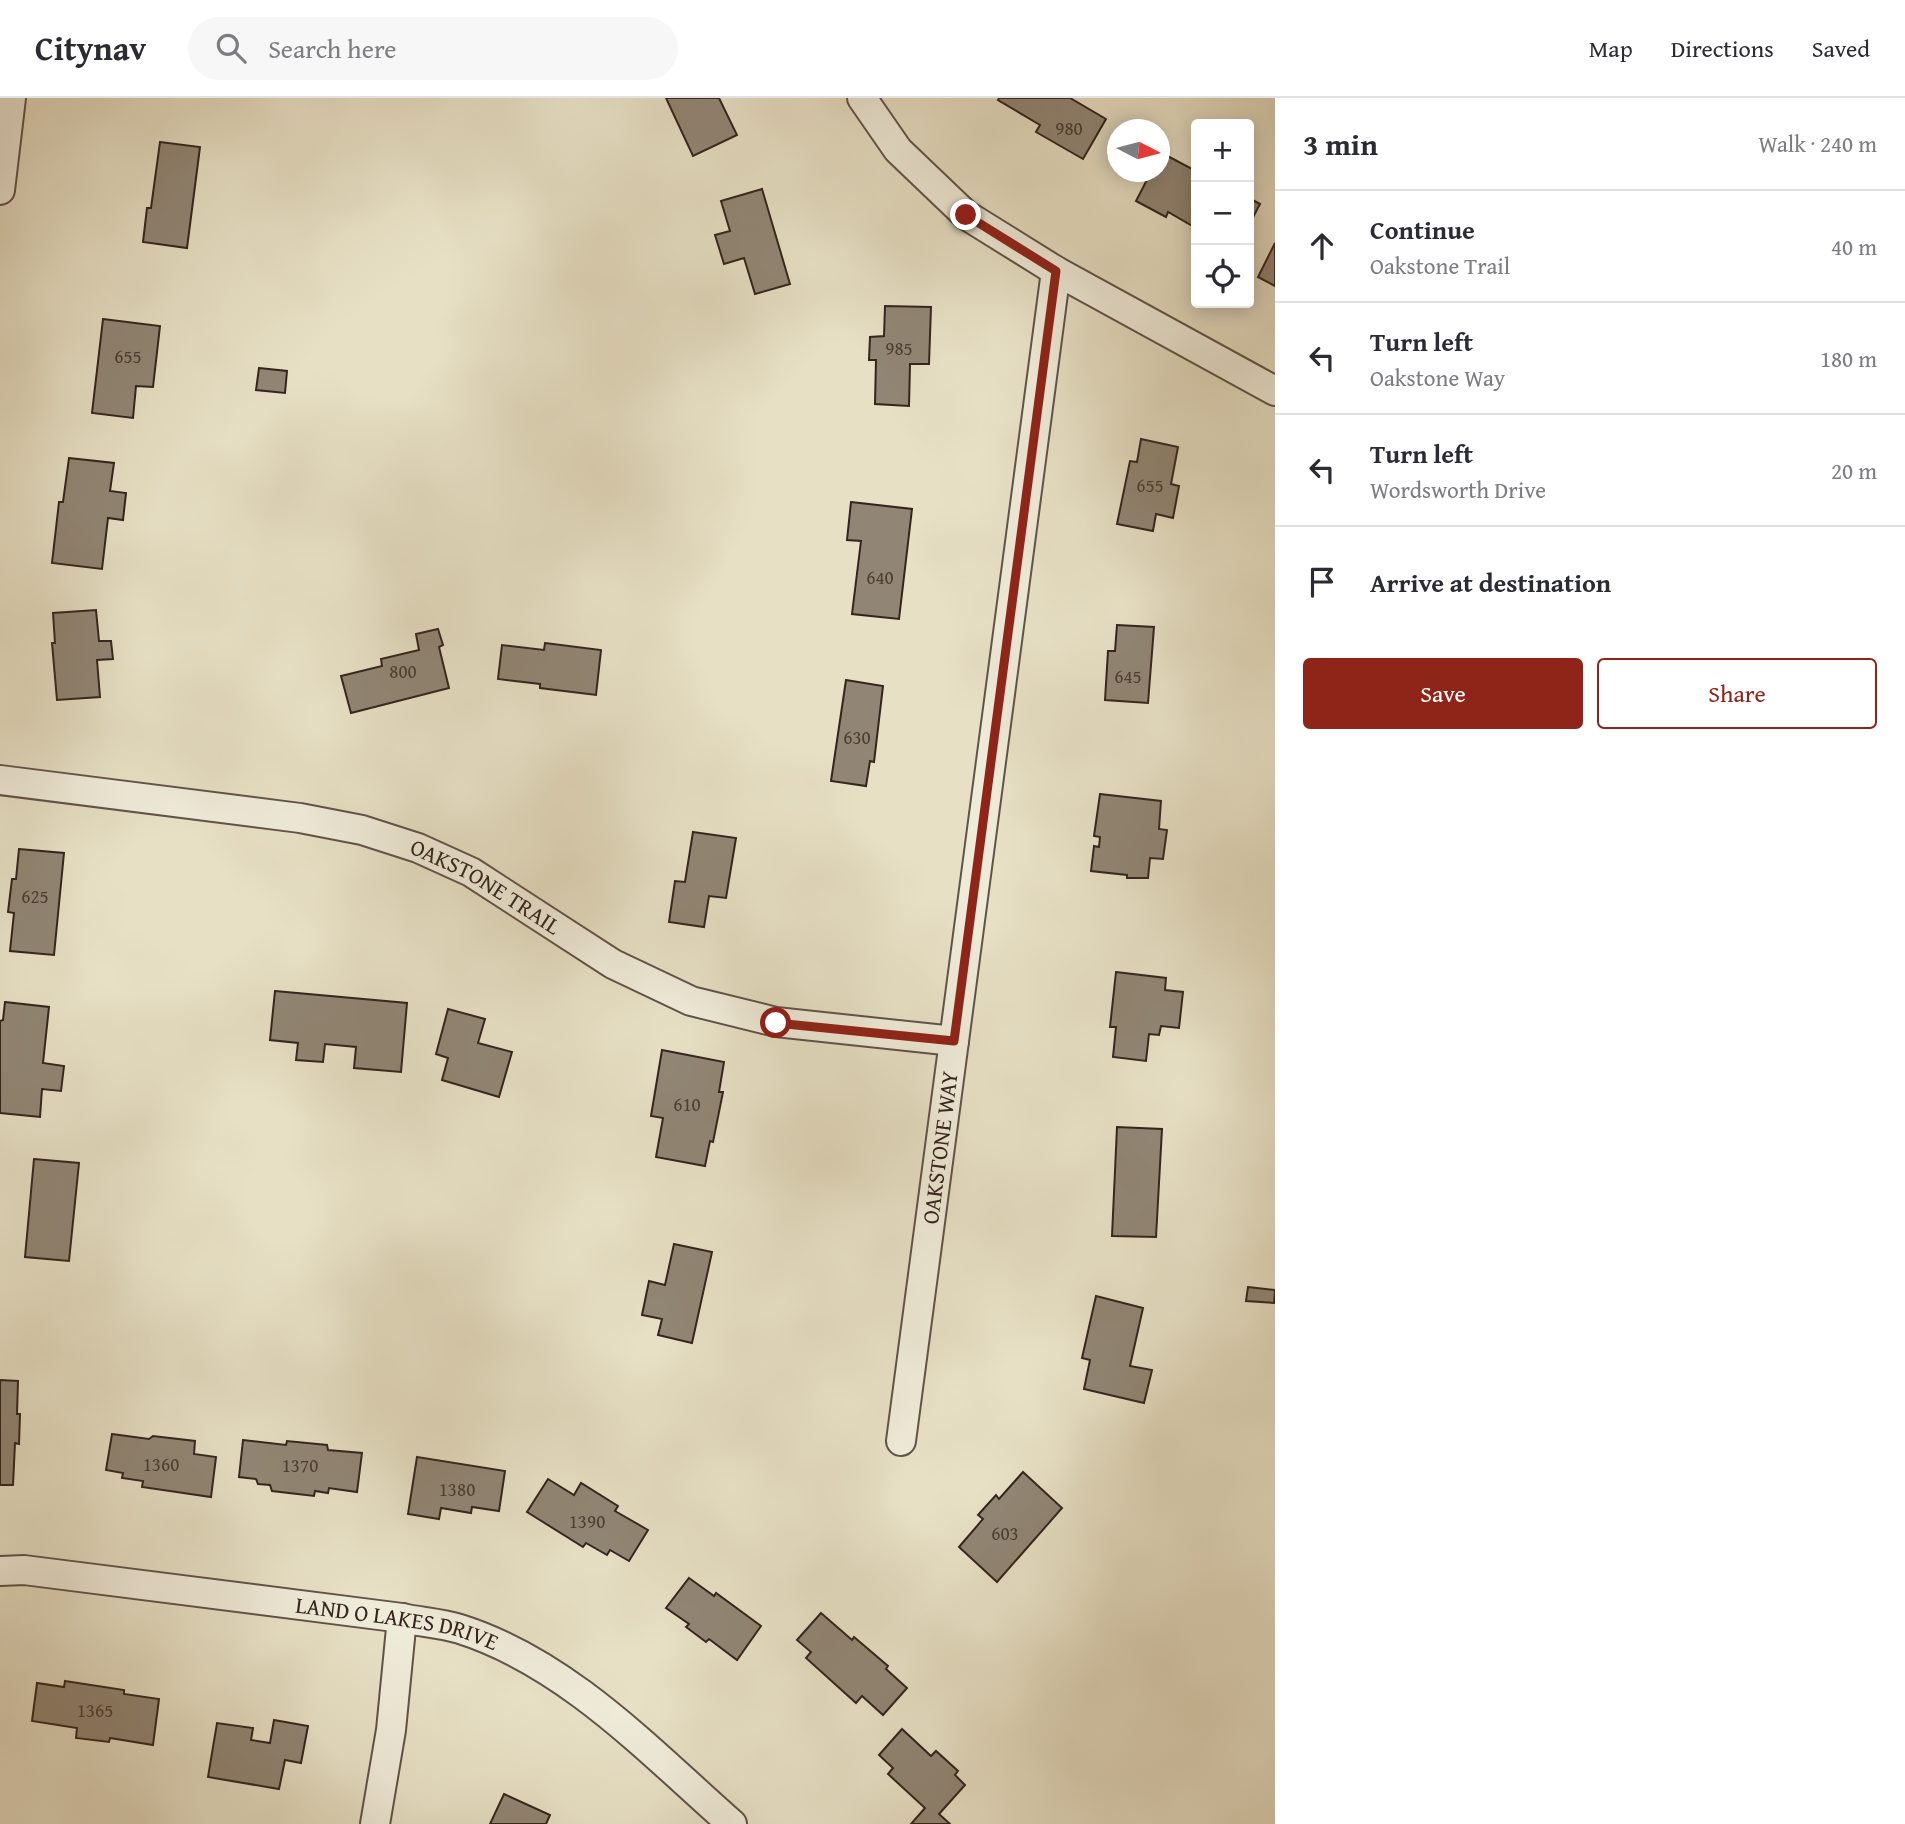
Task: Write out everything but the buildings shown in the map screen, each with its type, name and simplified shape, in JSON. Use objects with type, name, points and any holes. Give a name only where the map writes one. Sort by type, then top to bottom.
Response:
[{"type":"street","points":[[0,190],[11,98]]},
{"type":"street","points":[[862,98],[898,150],[966,215],[1056,271],[1275,391]]},
{"type":"street","name":"OAKSTONE WAY","points":[[901,1441],[1056,271]]},
{"type":"street","name":"OAKSTONE TRAIL","points":[[0,780],[300,818],[362,830],[418,848],[471,872],[613,964],[691,1001],[776,1023],[954,1041]]},
{"type":"street","name":"LAND O LAKES DRIVE","points":[[0,1571],[24,1570],[402,1618],[458,1628],[505,1647],[574,1688],[732,1824]]},
{"type":"street","points":[[375,1824],[391,1730],[402,1618]]},
{"type":"route","points":[[776,1023],[954,1041],[1056,271],[966,215]]}]
